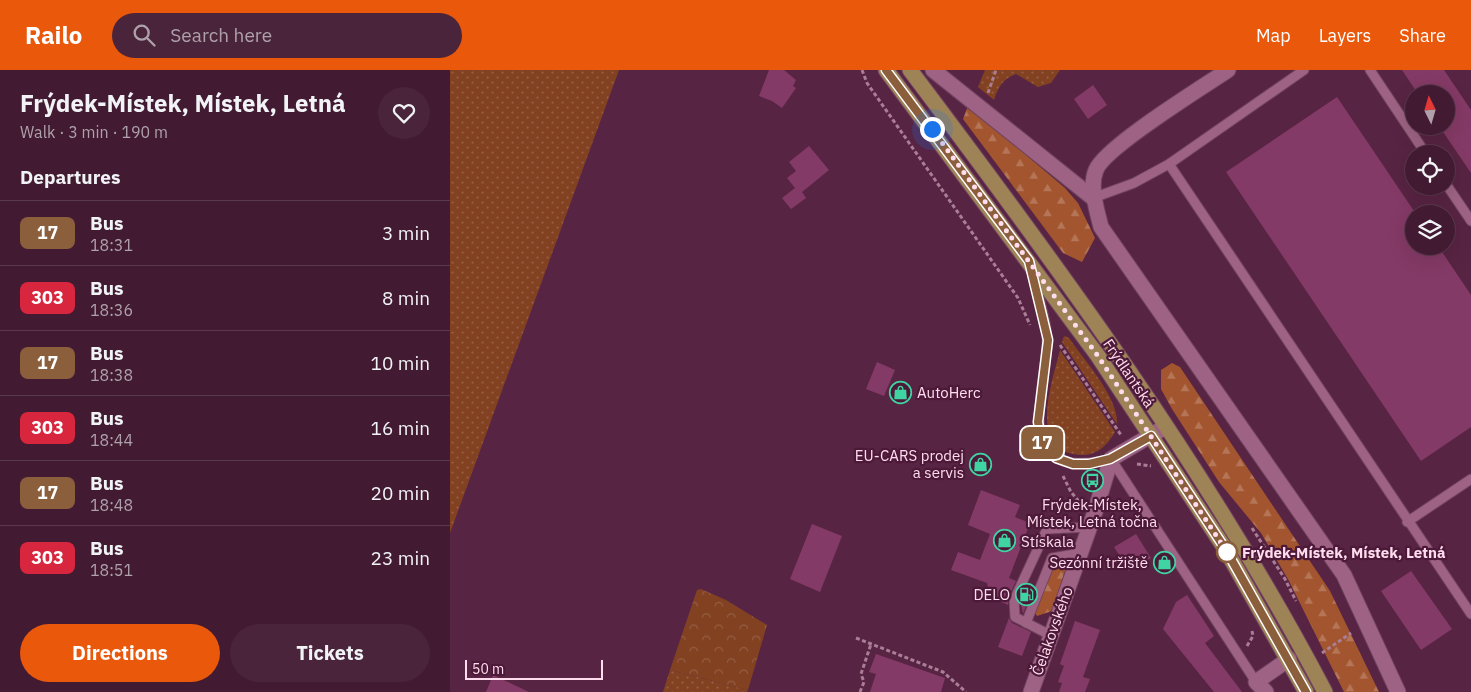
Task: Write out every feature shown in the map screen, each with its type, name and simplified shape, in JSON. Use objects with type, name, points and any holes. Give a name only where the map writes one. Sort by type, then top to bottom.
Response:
[{"type":"main road","name":"Frýdlantská","points":[[886,70],[1098,356],[1226,550],[1306,692]]},
{"type":"main road","name":"Frýdlantská","points":[[910,70],[1044,250],[1112,346],[1164,427],[1185,454],[1243,545],[1325,692]]},
{"type":"street","points":[[933,70],[1093,198]]},
{"type":"street","points":[[1228,70],[1117,146],[1096,170],[1093,198],[1101,227],[1344,575],[1398,692]]},
{"type":"street","points":[[1110,459],[1164,427]]},
{"type":"street","name":"Čelakovského","points":[[1031,692],[1093,520],[1110,459]]},
{"type":"street","points":[[1261,687],[1289,659]]},
{"type":"lane","points":[[1093,198],[1134,183],[1169,164],[1304,70]]},
{"type":"lane","points":[[1370,70],[1420,145]]},
{"type":"lane","points":[[1169,164],[1407,522],[1471,614]]},
{"type":"lane","points":[[1453,195],[1471,222]]},
{"type":"lane","points":[[1029,261],[1048,340],[1038,422],[1042,443],[1056,458],[1073,464],[1089,464],[1110,459],[1261,687]]},
{"type":"lane","points":[[1407,522],[1471,479]]},
{"type":"lane","points":[[1050,635],[1015,617],[1014,600],[1047,529],[1093,520]]},
{"type":"lane","points":[[1026,623],[1052,558],[1080,553]]},
{"type":"path","points":[[982,109],[996,70]]},
{"type":"path","points":[[1048,340],[1061,346],[1140,464]]},
{"type":"path","points":[[1063,476],[1071,492],[1093,520]]},
{"type":"path","points":[[1322,654],[1350,633]]},
{"type":"path","points":[[856,638],[943,672],[966,692]]},
{"type":"path","points":[[860,692],[864,682],[860,674],[871,644]]},
{"type":"green space","points":[[450,70],[619,70],[450,533]]},
{"type":"green space","points":[[985,70],[1060,70],[1051,83],[1038,87],[1016,74],[1011,76],[997,91],[994,100],[978,87]]},
{"type":"green space","points":[[968,106],[1065,188],[1078,203],[1095,238],[1082,262],[1063,253],[963,119]]},
{"type":"green space","points":[[1064,336],[1069,338],[1107,391],[1116,414],[1117,424],[1062,342]]},
{"type":"green space","points":[[1060,350],[1115,432],[1106,445],[1088,455],[1065,452],[1054,443],[1049,430],[1047,414],[1049,397]]},
{"type":"green space","points":[[1172,363],[1180,367],[1330,591],[1379,692],[1344,692],[1289,581],[1261,533],[1219,482],[1161,389],[1161,370]]},
{"type":"green space","points":[[1056,566],[1064,566],[1066,568],[1052,611],[1037,616],[1034,611],[1050,570]]},
{"type":"green space","points":[[701,589],[726,600],[767,625],[748,690],[670,670],[697,590]]},
{"type":"green space","points":[[670,670],[748,690],[747,692],[663,692]]},
{"type":"building","points":[[769,70],[784,70],[796,80],[793,86],[796,88],[782,108],[772,101],[759,96]]},
{"type":"building","points":[[1402,70],[1444,70],[1454,85],[1412,85]]},
{"type":"building","points":[[1093,85],[1107,105],[1088,119],[1074,99]]},
{"type":"building","points":[[1455,86],[1471,110],[1471,173],[1455,150],[1455,145],[1452,145],[1445,135],[1455,135]]},
{"type":"building","points":[[1337,97],[1410,205],[1405,205],[1405,255],[1444,255],[1471,295],[1471,427],[1421,461],[1226,172]]},
{"type":"building","points":[[809,146],[829,170],[802,192],[806,198],[791,209],[782,198],[795,188],[787,178],[796,171],[789,162]]},
{"type":"building","points":[[877,362],[895,370],[884,396],[866,389]]},
{"type":"building","name":"Stískala","points":[[981,490],[1020,505],[1015,517],[1030,523],[1009,578],[1016,581],[1008,598],[1008,605],[990,597],[987,583],[951,570],[958,552],[980,560],[990,534],[968,525]]},
{"type":"building","points":[[812,524],[842,536],[820,592],[790,579]]},
{"type":"building","points":[[1136,534],[1151,558],[1129,571],[1114,547]]},
{"type":"building","points":[[1411,571],[1452,629],[1421,650],[1381,591]]},
{"type":"building","points":[[1028,585],[1033,588],[1023,614],[1020,601]]},
{"type":"building","points":[[1187,595],[1214,636],[1205,643],[1242,692],[1214,692],[1163,629],[1176,602]]},
{"type":"building","points":[[1009,618],[1012,623],[1031,632],[1022,656],[998,647]]},
{"type":"building","points":[[1075,621],[1100,630],[1083,677],[1090,679],[1085,692],[1059,692],[1062,683],[1058,682],[1064,666],[1060,664]]},
{"type":"building","points":[[876,654],[945,678],[941,692],[870,692],[876,674],[869,672]]},
{"type":"building","points":[[493,675],[529,692],[486,692]]},
{"type":"bus line","name":"17","points":[[886,70],[1029,261],[1048,340],[1038,422],[1042,443],[1056,458],[1073,464],[1089,464],[1110,459],[1151,436],[1226,550],[1306,692]]},
{"type":"place","name":"AutoHerc","points":[[901,392]]},
{"type":"place","name":"EU-CARS prodej a servis","points":[[980,464]]},
{"type":"place","name":"Frýdek-Místek, Místek, Letná točna","points":[[1092,481]]},
{"type":"place","name":"Stískala","points":[[1005,541]]},
{"type":"place","name":"Frýdek-Místek, Místek, Letná","points":[[1227,552]]},
{"type":"place","name":"Sezónní tržiště","points":[[1164,562]]},
{"type":"place","name":"DELO","points":[[1026,594]]},
{"type":"route","points":[[932,129],[1098,356],[1227,552]]}]
